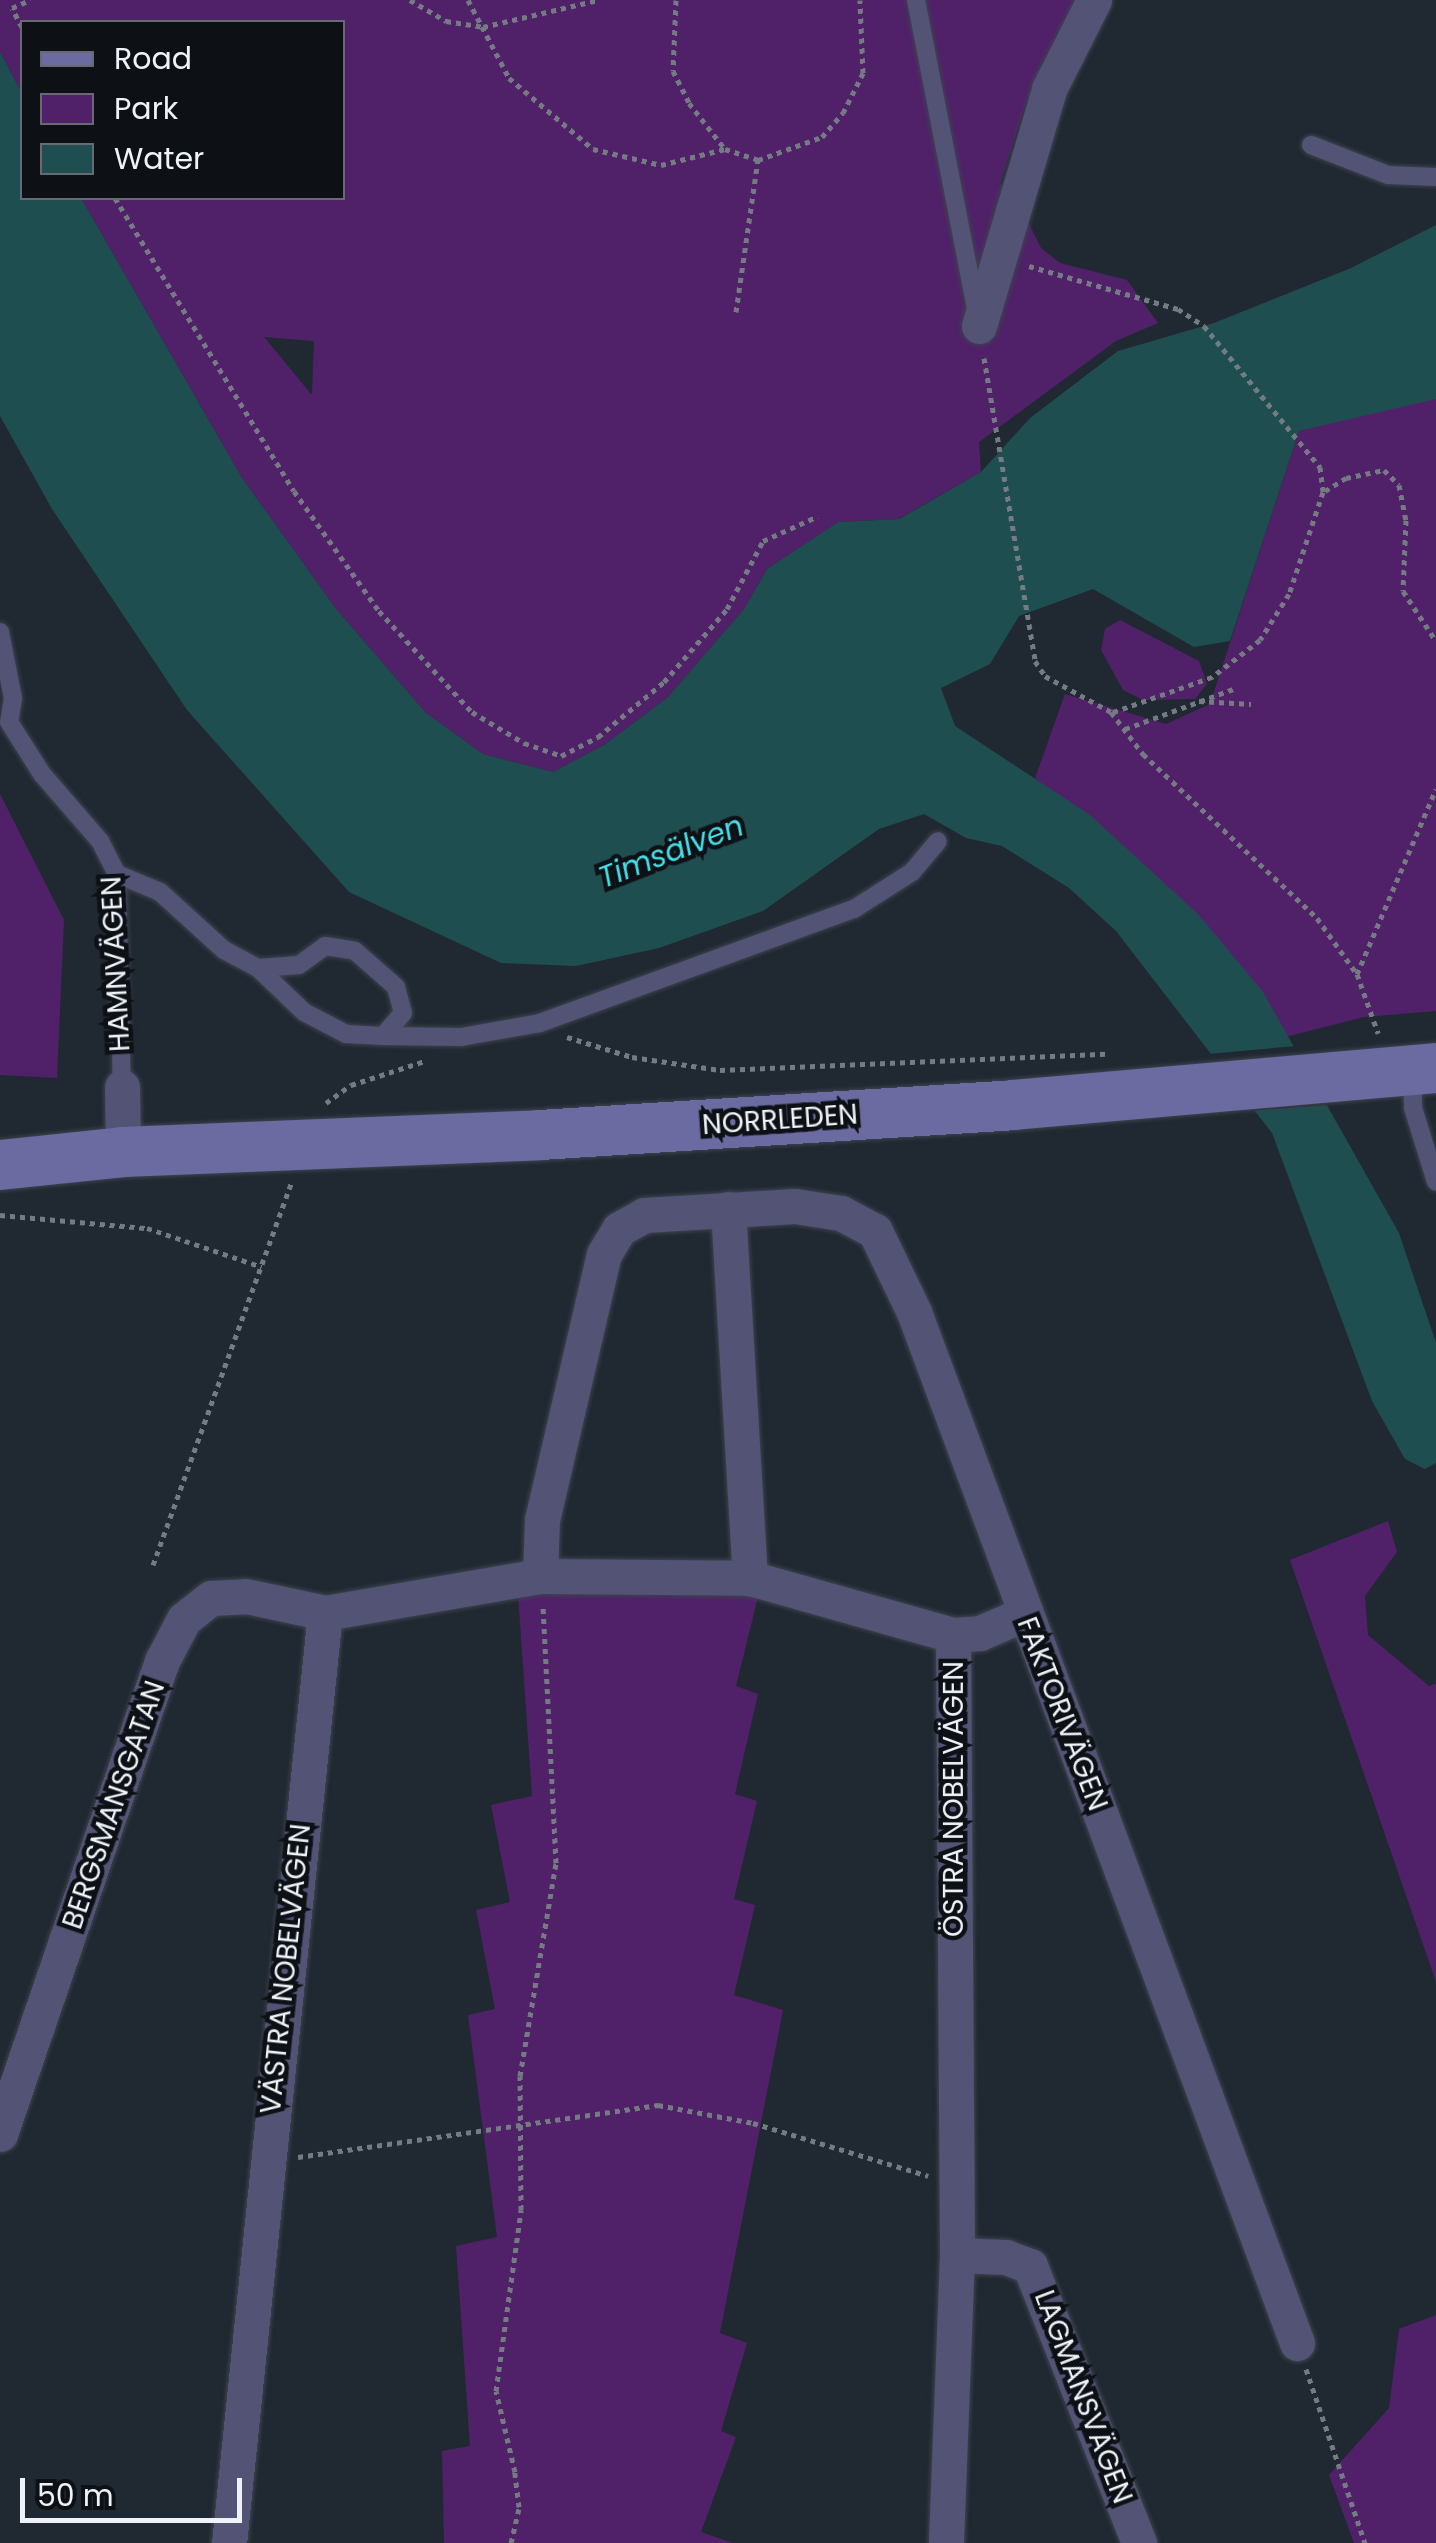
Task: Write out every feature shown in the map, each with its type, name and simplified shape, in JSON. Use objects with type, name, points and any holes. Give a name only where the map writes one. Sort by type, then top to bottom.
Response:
[{"type":"street","points":[[979,326],[1049,89],[1094,0]]},
{"type":"street","name":"NORRLEDEN","points":[[0,1165],[123,1152],[540,1135],[1212,1091],[1323,1080],[1409,1058]]},
{"type":"street","name":"HAMNVÄGEN","points":[[122,1087],[123,1152]]},
{"type":"street","name":"NORRLEDEN","points":[[0,1144],[123,1152]]},
{"type":"street","name":"FAKTORIVÄGEN","points":[[728,1209],[795,1206],[841,1213],[875,1231],[914,1312],[1297,2343]]},
{"type":"street","points":[[326,1613],[540,1576],[750,1578],[728,1209],[644,1215],[619,1229],[604,1254],[542,1520],[540,1576]]},
{"type":"street","name":"ÖSTRA NOBELVÄGEN","points":[[750,1578],[953,1635],[957,2255],[946,2543]]},
{"type":"street","name":"BERGSMANSGATAN","points":[[0,2134],[162,1661],[184,1619],[211,1598],[228,1597],[326,1613]]},
{"type":"street","name":"VÄSTRA NOBELVÄGEN","points":[[229,2543],[265,2163],[326,1613]]},
{"type":"street","points":[[953,1635],[980,1633],[1024,1614]]},
{"type":"street","name":"LAGMANSVÄGEN","points":[[957,2255],[1006,2257],[1030,2266],[1139,2543]]},
{"type":"lane","points":[[916,0],[979,326]]},
{"type":"lane","points":[[1312,145],[1388,176],[1436,177]]},
{"type":"lane","name":"HAMNVÄGEN","points":[[0,632],[13,698],[4,717],[42,774],[100,841],[116,874],[122,1087]]},
{"type":"lane","points":[[116,874],[160,892],[224,950],[258,968],[322,1024],[346,1034],[461,1037],[540,1023],[854,909],[912,872],[938,842]]},
{"type":"lane","points":[[258,968],[299,965],[325,946],[356,951],[396,987],[402,1013],[383,1036]]},
{"type":"lane","points":[[1409,1058],[1413,1108],[1436,1182]]},
{"type":"path","points":[[20,23],[12,8],[30,0]]},
{"type":"path","points":[[410,0],[446,22],[483,27],[598,0]]},
{"type":"path","points":[[468,0],[527,100],[592,149],[661,164],[726,149]]},
{"type":"path","points":[[676,0],[673,71],[689,104],[726,149],[758,160],[822,137],[843,113],[863,73],[860,0]]},
{"type":"path","points":[[736,312],[758,160]]},
{"type":"path","points":[[116,200],[294,491],[380,612],[472,712],[524,743],[561,756],[598,737],[664,682],[727,610],[763,541],[818,516]]},
{"type":"path","points":[[996,259],[1178,309],[1204,326],[1320,467],[1324,492],[1289,594],[1260,640],[1212,677],[1111,712]]},
{"type":"path","points":[[979,326],[1031,647],[1045,676],[1111,712],[1144,754],[1317,918],[1409,1058]]},
{"type":"path","points":[[1324,492],[1346,478],[1384,470],[1400,485],[1406,520],[1403,591],[1436,641]]},
{"type":"path","points":[[1125,729],[1236,688]]},
{"type":"path","points":[[1196,700],[1251,704]]},
{"type":"path","points":[[1357,974],[1436,790]]},
{"type":"path","points":[[540,1023],[632,1057],[720,1070],[1114,1055]]},
{"type":"path","points":[[154,1565],[292,1182]]},
{"type":"path","points":[[0,1215],[146,1228],[262,1267]]},
{"type":"path","points":[[511,2543],[518,2507],[515,2472],[496,2404],[521,2210],[520,2076],[556,1864],[540,1576]]},
{"type":"path","points":[[265,2163],[610,2108],[696,2108],[956,2184]]},
{"type":"path","points":[[1297,2343],[1365,2543]]},
{"type":"green space","points":[[0,0],[1079,0],[1026,103],[1000,184],[1012,189],[1041,248],[1060,263],[1127,280],[1158,323],[1116,341],[979,442],[981,472],[898,519],[838,522],[767,569],[744,609],[667,698],[604,745],[553,772],[483,754],[426,713],[337,610],[242,478],[82,200],[345,200],[345,20],[20,20],[20,89],[0,52]],"holes":[[[264,337],[314,341],[311,394]]]},
{"type":"green space","points":[[1425,397],[1436,399],[1436,1011],[1364,1017],[1285,1037],[1198,914],[1035,778],[1065,694],[1166,724],[1210,704],[1299,431]]},
{"type":"green space","points":[[1120,620],[1199,661],[1207,684],[1195,699],[1143,700],[1123,690],[1101,650],[1105,629]]},
{"type":"green space","points":[[0,794],[64,920],[57,1078],[0,1075]]},
{"type":"green space","points":[[1388,1521],[1397,1552],[1365,1596],[1368,1635],[1429,1686],[1436,1684],[1436,1982],[1290,1560]]},
{"type":"green space","points":[[650,1589],[758,1597],[736,1686],[758,1694],[735,1794],[757,1801],[734,1899],[755,1905],[734,1995],[783,2010],[720,2333],[747,2343],[721,2431],[736,2437],[701,2532],[733,2543],[444,2543],[442,2451],[470,2446],[456,2246],[497,2237],[468,2015],[495,2009],[476,1910],[510,1902],[491,1805],[532,1796],[518,1594]]},
{"type":"green space","points":[[1436,2315],[1436,2543],[1354,2543],[1329,2475],[1389,2408],[1399,2329]]},
{"type":"water","name":"Timsälven","points":[[0,52],[20,89],[20,200],[82,200],[242,478],[337,610],[426,713],[483,754],[553,772],[604,745],[667,698],[744,609],[767,569],[838,522],[899,519],[981,472],[1030,418],[1118,351],[1214,323],[1351,268],[1436,225],[1436,399],[1299,431],[1230,641],[1194,647],[1093,589],[1019,616],[990,664],[941,688],[955,726],[1090,815],[1198,914],[1263,992],[1399,1233],[1436,1343],[1436,1463],[1425,1469],[1405,1459],[1372,1401],[1272,1133],[1116,931],[1069,888],[1002,846],[966,838],[924,814],[879,829],[763,911],[659,948],[576,966],[501,963],[349,892],[187,710],[52,509],[0,416]]},
{"type":"pier","points":[[1296,1046],[1329,1105],[1250,1111],[1208,1054]]}]
